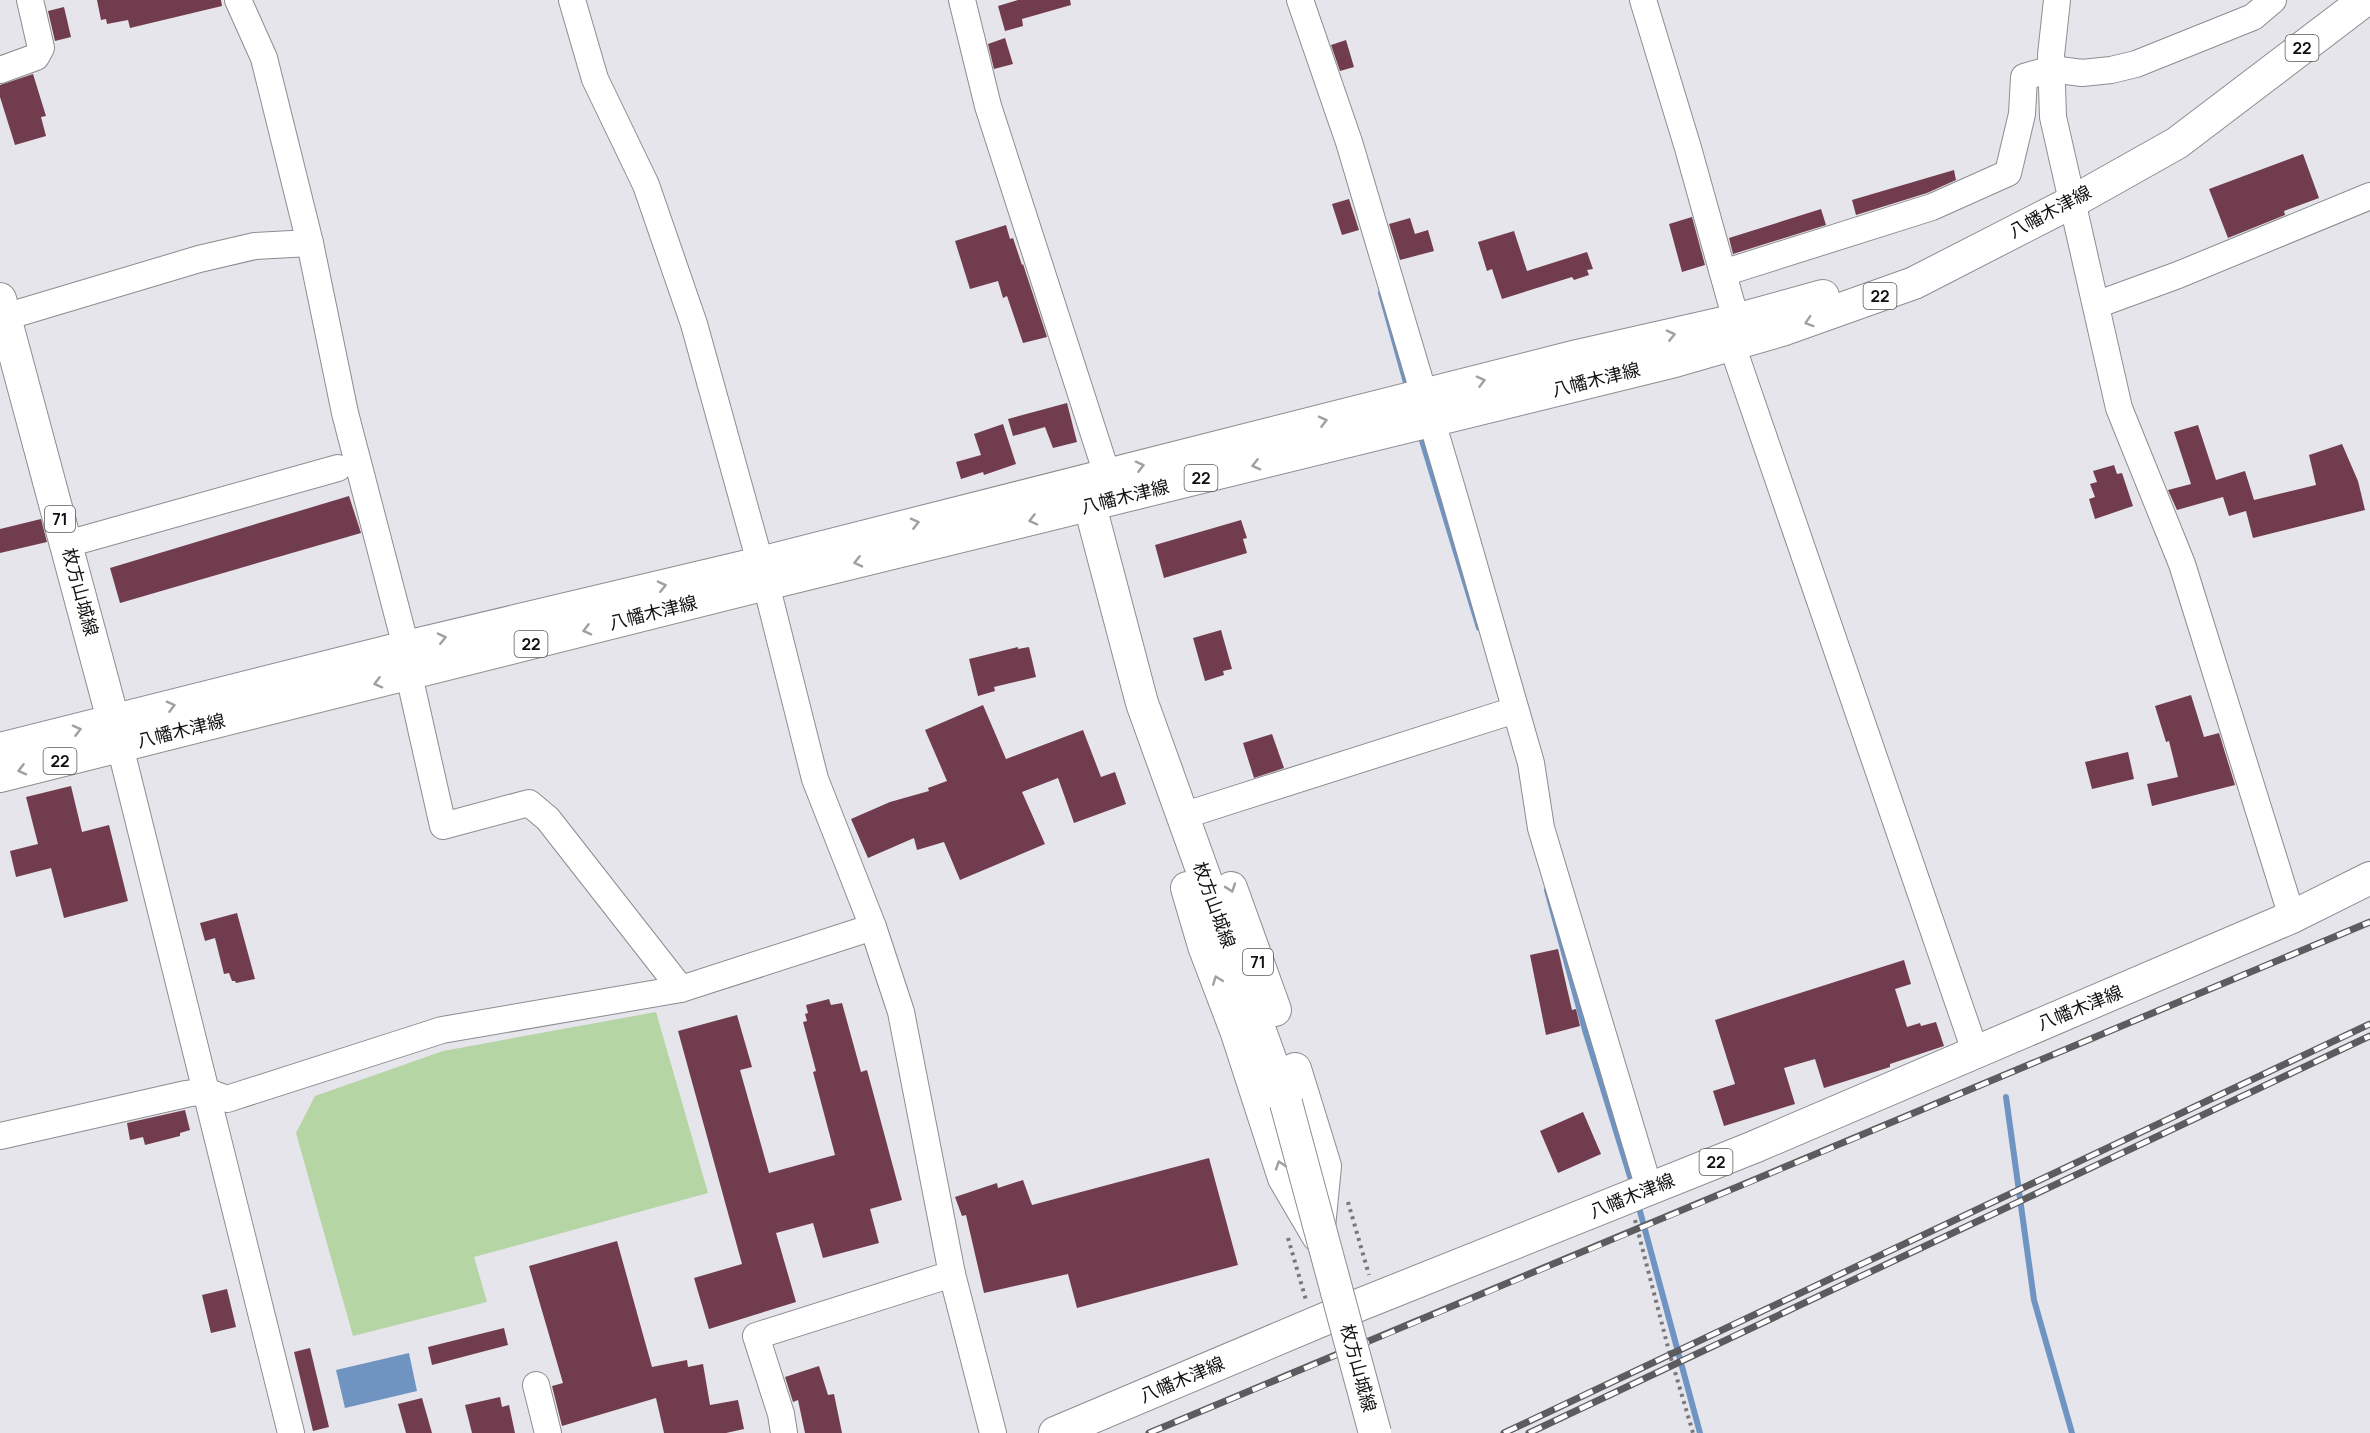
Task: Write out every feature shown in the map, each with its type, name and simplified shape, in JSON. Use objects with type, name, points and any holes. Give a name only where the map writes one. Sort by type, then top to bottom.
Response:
[{"type":"main road","name":"八幡木津線","points":[[0,776],[117,734],[1734,333],[1914,267],[2070,196],[2239,94],[2365,0]]},
{"type":"main road","name":"枚方山城線","points":[[2,308],[117,734]]},
{"type":"main road","name":"枚方山城線","points":[[1099,490],[1142,703],[1286,1103],[1375,1433]]},
{"type":"main road","name":"71","points":[[1142,703],[1223,864],[1301,1086],[1325,1166],[1317,1235]]},
{"type":"main road","name":"71","points":[[1142,703],[1164,806],[1204,946],[1237,1034],[1284,1178],[1317,1235],[1339,1313]]},
{"type":"main road","name":"八幡木津線","points":[[0,749],[117,734]]},
{"type":"main road","name":"八幡木津線","points":[[1055,1433],[1339,1313],[1754,1147],[2292,917],[2370,878]]},
{"type":"street","points":[[0,70],[36,57],[40,48],[30,0]]},
{"type":"street","points":[[238,0],[264,58],[310,243],[345,413],[408,661],[443,826],[529,803],[548,819],[681,989]]},
{"type":"street","points":[[572,0],[595,79],[646,185],[694,324],[763,574],[814,779],[892,980],[910,1050],[952,1274],[993,1433]]},
{"type":"street","points":[[962,0],[988,106],[1099,490]]},
{"type":"street","points":[[1300,0],[1349,142],[1428,408],[1531,763],[1541,828],[1649,1188]]},
{"type":"street","points":[[1643,0],[1689,148],[1723,273],[1734,333],[1975,1051]]},
{"type":"street","points":[[2057,0],[2052,69],[2053,117],[2119,408],[2182,564],[2292,917]]},
{"type":"street","points":[[1723,273],[1932,207],[2008,173],[2022,114],[2024,77],[2052,69],[2082,73],[2111,70],[2136,64],[2253,17],[2273,0]]},
{"type":"street","points":[[2096,305],[2178,275],[2370,196]]},
{"type":"street","points":[[2,308],[255,246],[310,243]]},
{"type":"street","points":[[67,544],[338,468]]},
{"type":"street","points":[[1198,811],[1515,710]]},
{"type":"street","points":[[117,734],[291,1433]]},
{"type":"street","points":[[0,1136],[205,1091],[227,1098],[442,1030],[681,989],[873,927]]},
{"type":"street","points":[[784,1433],[781,1414],[756,1336],[952,1274]]},
{"type":"street","points":[[536,1385],[548,1433]]},
{"type":"path","points":[[1339,1205],[1348,1202],[1370,1279]]},
{"type":"path","points":[[1286,1231],[1306,1301]]},
{"type":"path","points":[[1638,1231],[1693,1433]]},
{"type":"green space","points":[[656,1012],[708,1193],[474,1257],[487,1302],[353,1336],[296,1133],[315,1096],[443,1051]]},
{"type":"water","points":[[409,1353],[417,1391],[345,1408],[336,1370]]},
{"type":"building","points":[[97,0],[221,0],[222,6],[130,28],[128,20],[107,24],[106,19],[101,20]]},
{"type":"building","points":[[1018,0],[1070,0],[1071,5],[1022,19],[1023,26],[1005,31],[998,6]]},
{"type":"building","points":[[64,7],[71,37],[55,41],[48,11]]},
{"type":"building","points":[[1005,38],[1013,64],[994,69],[988,44]]},
{"type":"building","points":[[1346,40],[1354,67],[1340,71],[1331,45]]},
{"type":"building","points":[[33,74],[46,116],[41,117],[46,136],[15,145],[0,97],[0,85]]},
{"type":"building","points":[[2303,154],[2319,198],[2284,211],[2285,215],[2228,238],[2209,189]]},
{"type":"building","points":[[1954,170],[1956,180],[1927,193],[1856,215],[1852,200]]},
{"type":"building","points":[[1349,199],[1359,230],[1342,235],[1332,204]]},
{"type":"building","points":[[1821,209],[1826,225],[1733,254],[1729,238]]},
{"type":"building","points":[[1692,217],[1705,265],[1682,272],[1669,224]]},
{"type":"building","points":[[1410,218],[1415,234],[1428,230],[1434,251],[1400,260],[1389,224]]},
{"type":"building","points":[[1006,225],[1010,239],[1013,238],[1023,264],[1047,337],[1023,343],[1007,296],[1003,298],[998,281],[970,289],[955,241]]},
{"type":"building","points":[[1514,231],[1527,271],[1587,252],[1593,269],[1587,270],[1589,275],[1574,280],[1572,277],[1502,299],[1492,269],[1487,271],[1478,242]]},
{"type":"building","points":[[1067,403],[1077,442],[1053,448],[1045,427],[1013,436],[1008,419]]},
{"type":"building","points":[[1003,424],[1016,464],[984,475],[983,472],[961,479],[956,462],[981,455],[974,434]]},
{"type":"building","points":[[2198,425],[2216,480],[2245,471],[2254,500],[2316,485],[2309,455],[2342,444],[2358,481],[2365,510],[2253,538],[2246,511],[2229,516],[2223,497],[2177,510],[2168,490],[2191,484],[2174,432]]},
{"type":"building","points":[[2114,465],[2117,474],[2122,473],[2133,506],[2095,519],[2089,499],[2095,497],[2090,484],[2097,482],[2093,471]]},
{"type":"building","points":[[349,496],[361,533],[120,603],[110,568]]},
{"type":"building","points":[[41,519],[47,542],[0,553],[0,529]]},
{"type":"building","points":[[1241,520],[1247,538],[1243,539],[1247,553],[1164,578],[1155,545]]},
{"type":"building","points":[[1221,630],[1232,669],[1223,671],[1224,675],[1205,681],[1193,638]]},
{"type":"building","points":[[1018,647],[1018,649],[1029,647],[1036,677],[994,687],[995,691],[978,696],[969,659]]},
{"type":"building","points":[[2191,695],[2204,737],[2219,733],[2235,785],[2152,806],[2147,784],[2178,777],[2169,741],[2166,742],[2155,706]]},
{"type":"building","points":[[983,705],[1006,759],[1083,730],[1101,777],[1115,772],[1126,804],[1074,823],[1058,778],[1022,792],[1045,844],[960,880],[944,842],[917,850],[914,838],[868,858],[851,819],[890,802],[929,791],[928,788],[947,781],[925,730]]},
{"type":"building","points":[[1272,734],[1284,768],[1254,778],[1243,743]]},
{"type":"building","points":[[2128,752],[2134,779],[2092,789],[2085,762]]},
{"type":"building","points":[[71,786],[82,832],[109,825],[128,901],[64,918],[51,868],[16,877],[10,851],[38,844],[26,797]]},
{"type":"building","points":[[237,913],[255,979],[236,983],[232,981],[229,973],[224,974],[215,938],[205,941],[200,923]]},
{"type":"building","points":[[1558,949],[1572,1010],[1576,1009],[1580,1026],[1546,1035],[1530,955]]},
{"type":"building","points":[[1904,960],[1911,984],[1895,989],[1907,1027],[1936,1022],[1944,1046],[1890,1064],[1890,1067],[1824,1088],[1815,1059],[1784,1068],[1795,1104],[1724,1126],[1713,1091],[1735,1084],[1715,1020]]},
{"type":"building","points":[[829,999],[831,1005],[842,1003],[861,1072],[867,1070],[902,1200],[870,1209],[879,1243],[823,1258],[813,1223],[776,1233],[796,1302],[709,1329],[694,1278],[742,1264],[678,1031],[737,1015],[752,1067],[740,1070],[769,1173],[835,1155],[813,1072],[816,1071],[803,1022],[807,1021],[806,1005]]},
{"type":"building","points":[[185,1110],[190,1130],[180,1133],[180,1136],[145,1145],[143,1137],[130,1140],[127,1123]]},
{"type":"building","points":[[1583,1112],[1601,1154],[1558,1173],[1540,1131]]},
{"type":"building","points":[[1209,1158],[1238,1265],[1077,1308],[1068,1274],[984,1293],[966,1215],[962,1216],[955,1197],[997,1183],[998,1188],[1023,1180],[1032,1205]]},
{"type":"building","points":[[617,1241],[652,1367],[687,1360],[688,1367],[703,1364],[710,1405],[738,1400],[744,1429],[726,1433],[664,1433],[656,1398],[562,1426],[552,1386],[563,1383],[529,1266]]},
{"type":"building","points":[[227,1289],[236,1327],[211,1333],[202,1295]]},
{"type":"building","points":[[504,1328],[508,1345],[432,1365],[428,1347]]},
{"type":"building","points":[[310,1348],[329,1427],[313,1431],[294,1352]]},
{"type":"building","points":[[819,1366],[828,1395],[834,1394],[842,1433],[805,1433],[798,1400],[793,1402],[785,1377]]},
{"type":"building","points":[[500,1397],[502,1407],[509,1405],[515,1433],[472,1433],[465,1405]]},
{"type":"building","points":[[422,1398],[432,1433],[406,1433],[398,1404]]},
{"type":"waterway","points":[[1381,293],[1408,390]]},
{"type":"waterway","points":[[1420,434],[1479,628]]},
{"type":"waterway","points":[[1547,890],[1585,1030],[1633,1186]]},
{"type":"waterway","points":[[2006,1097],[2034,1300],[2072,1433]]},
{"type":"waterway","points":[[1638,1204],[1700,1433]]},
{"type":"railway","points":[[1149,1433],[2370,922]]},
{"type":"railway","points":[[1504,1433],[2370,1024]]},
{"type":"railway","points":[[1529,1433],[2370,1036]]}]
